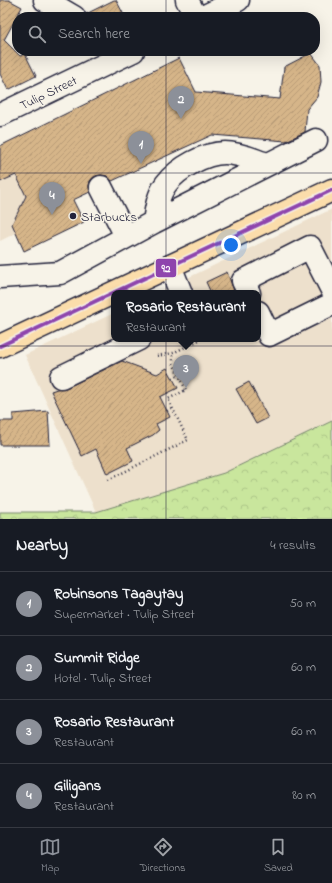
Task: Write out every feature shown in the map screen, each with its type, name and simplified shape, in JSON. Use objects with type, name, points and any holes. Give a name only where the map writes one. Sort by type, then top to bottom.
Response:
[{"type":"main road","points":[[119,290],[332,190]]},
{"type":"main road","points":[[0,346],[111,294]]},
{"type":"street","points":[[45,0],[65,12]]},
{"type":"street","points":[[187,0],[193,12]]},
{"type":"street","points":[[213,12],[238,0]]},
{"type":"street","name":"Tulip Street","points":[[2,110],[98,59],[111,56]]},
{"type":"street","points":[[0,278],[60,273],[126,236],[316,140]]},
{"type":"street","points":[[154,222],[156,203],[166,184],[184,167],[209,156],[225,153],[245,156],[267,164]]},
{"type":"street","points":[[101,187],[126,236]]},
{"type":"street","points":[[248,290],[243,281],[310,248],[332,290]]},
{"type":"street","points":[[170,266],[180,290]]},
{"type":"street","points":[[261,318],[269,335],[332,304]]},
{"type":"street","points":[[61,377],[133,342]]},
{"type":"path","points":[[157,356],[173,353],[195,342]]},
{"type":"path","points":[[108,480],[188,440],[168,399],[186,390],[173,363],[173,353]]},
{"type":"path","points":[[173,378],[179,374]]},
{"type":"path","points":[[167,411],[172,408]]},
{"type":"shaded area","points":[[16,175],[26,196],[12,224],[16,233],[0,241],[0,182]]},
{"type":"shaded area","points":[[332,209],[332,421],[224,473],[96,512],[25,355],[111,314],[111,342],[261,342],[261,290],[162,290]]},
{"type":"green space","points":[[332,421],[332,519],[0,519],[0,512],[96,512],[224,473]]},
{"type":"building","points":[[0,0],[9,0],[22,7],[19,12],[12,12],[12,25],[4,40],[12,48],[12,56],[26,56],[36,76],[8,90],[0,74]]},
{"type":"building","points":[[116,0],[122,12],[90,12]]},
{"type":"building","points":[[305,56],[313,56],[320,65],[321,82],[317,97],[307,109],[305,132],[286,141],[212,135],[112,181],[107,176],[96,176],[90,181],[90,192],[73,200],[84,222],[24,251],[12,224],[26,196],[16,175],[0,182],[0,146],[179,58],[196,92],[280,99],[284,67]]},
{"type":"building","points":[[227,272],[234,290],[210,290],[206,282]]},
{"type":"building","points":[[122,361],[157,374],[167,368],[178,388],[160,397],[170,417],[156,424],[159,430],[153,435],[127,448],[133,461],[107,474],[96,449],[82,456],[51,391],[66,388]]},
{"type":"building","points":[[249,382],[268,418],[256,424],[236,389]]},
{"type":"building","points":[[48,411],[50,445],[0,445],[0,421],[13,421],[13,414]]},
{"type":"transit line","name":"92","points":[[119,290],[332,190]]},
{"type":"transit line","name":"92","points":[[0,346],[111,294]]},
{"type":"place","name":"Summit Ridge","points":[[181,119]]},
{"type":"place","name":"Robinsons Tagaytay","points":[[141,164]]},
{"type":"place","name":"Giligans","points":[[52,215]]},
{"type":"place","name":"Starbucks","points":[[73,216]]},
{"type":"place","name":"Rosario Restaurant","points":[[186,388]]}]
